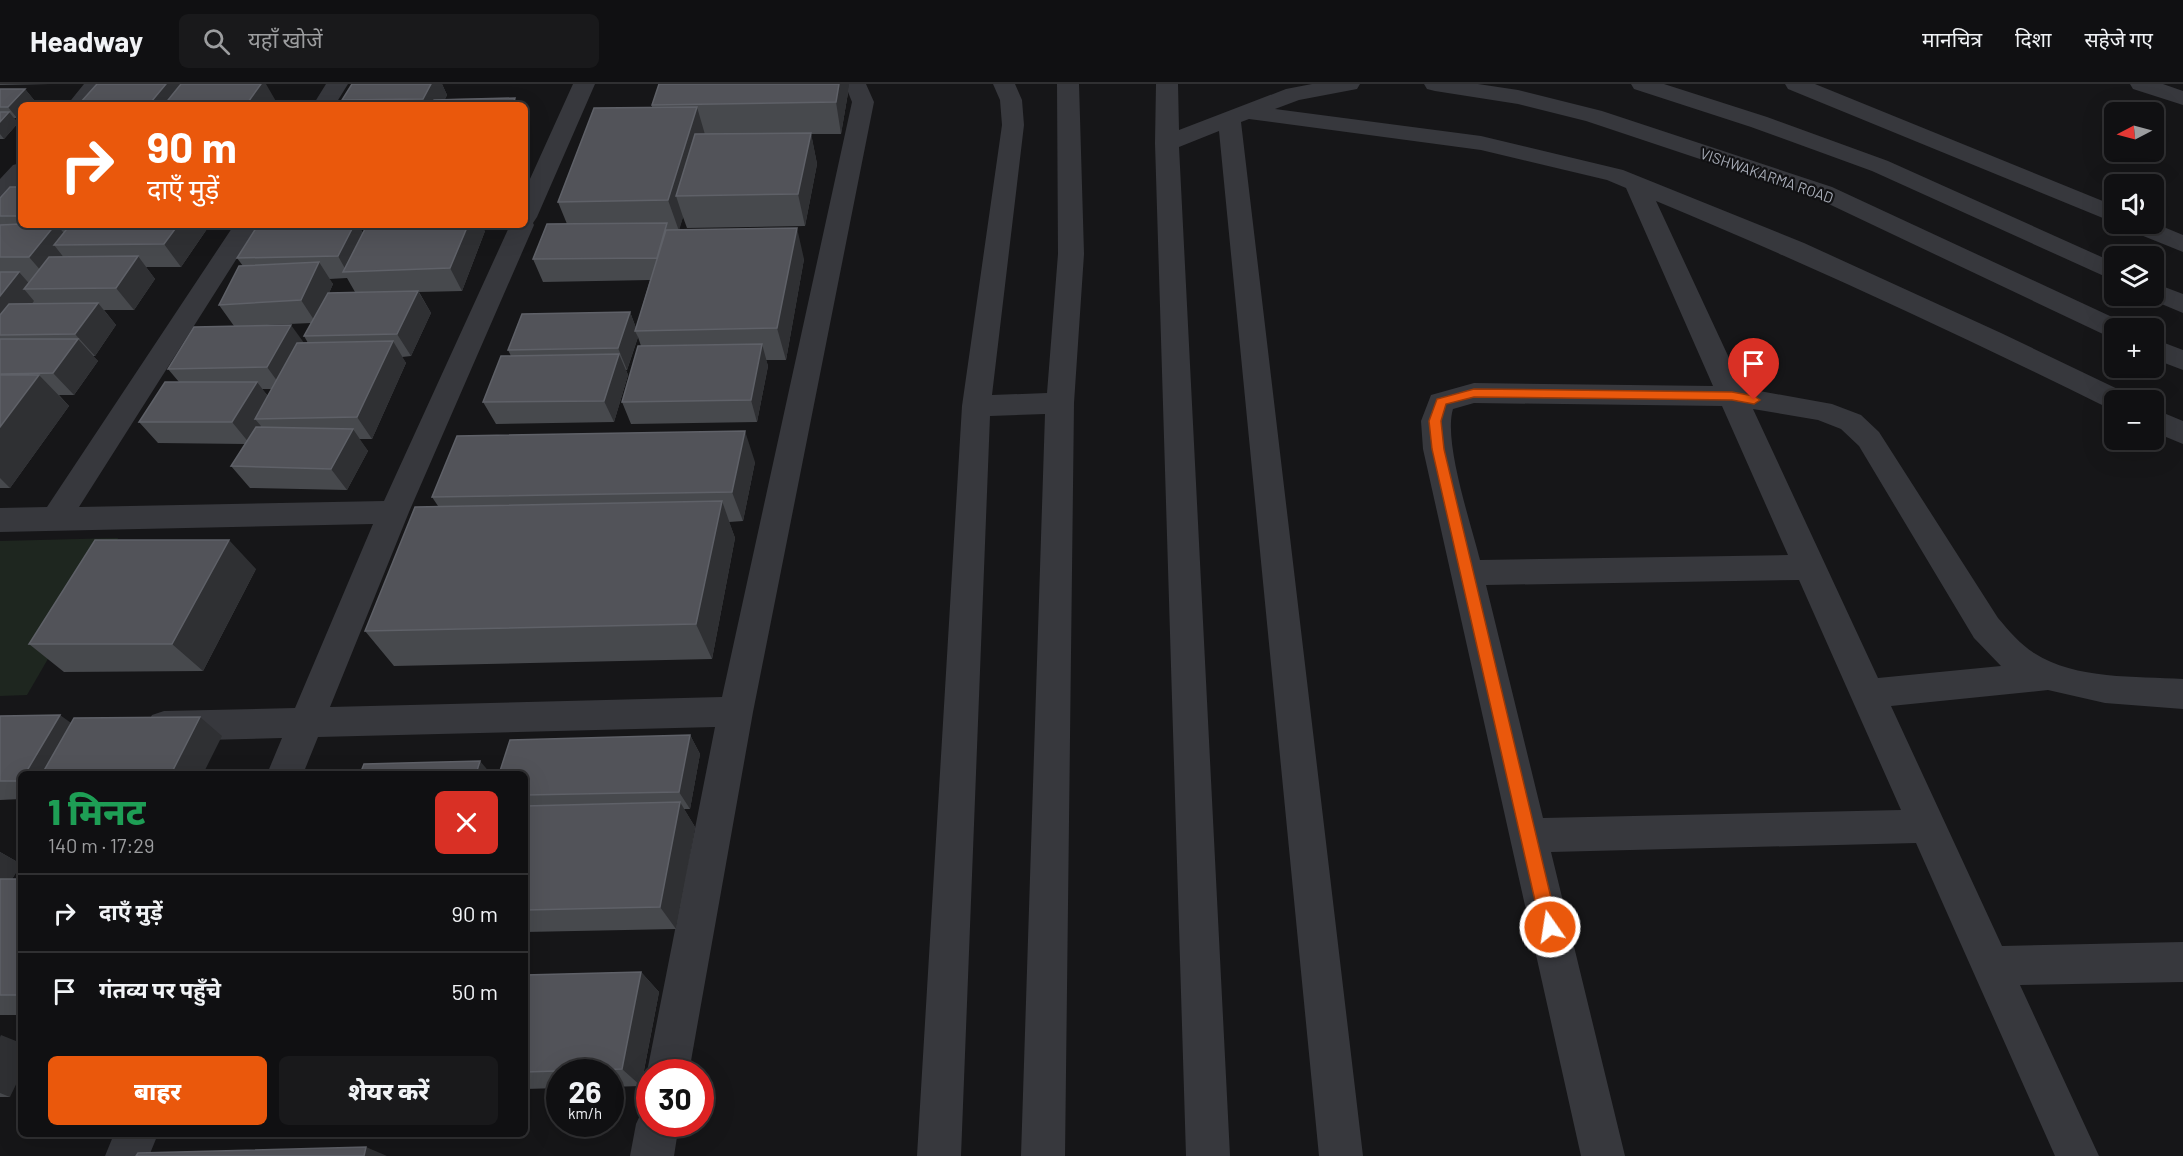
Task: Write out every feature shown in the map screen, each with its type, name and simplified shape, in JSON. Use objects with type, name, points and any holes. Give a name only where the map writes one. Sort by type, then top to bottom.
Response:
[{"type":"street","points":[[81,102],[96,84]]},
{"type":"street","points":[[326,102],[337,84]]},
{"type":"street","points":[[528,210],[584,84]]},
{"type":"street","points":[[670,1059],[736,711],[863,102],[858,88],[846,84]]},
{"type":"street","points":[[939,1156],[976,406],[1013,125],[1011,100],[1004,84]]},
{"type":"street","points":[[1043,1156],[1060,403],[1071,254],[1068,84]]},
{"type":"street","points":[[1167,84],[1167,143],[1208,1156]]},
{"type":"street","points":[[1167,143],[1294,94],[1349,84]]},
{"type":"street","name":"VISHWAKARMA ROAD","points":[[1435,84],[1518,97],[1594,116],[1823,192],[2104,324]]},
{"type":"street","points":[[1642,84],[1759,122],[1880,166],[2104,268]]},
{"type":"street","points":[[1796,84],[2104,210]]},
{"type":"street","points":[[2141,84],[2183,98]]},
{"type":"street","points":[[1237,115],[1481,143],[1626,179],[1795,249],[1991,339],[2104,394]]},
{"type":"street","points":[[1237,115],[1341,1156]]},
{"type":"street","points":[[1594,116],[1732,396],[2077,1156]]},
{"type":"street","points":[[0,194],[18,173]]},
{"type":"street","points":[[56,518],[244,228]]},
{"type":"street","points":[[286,771],[394,512],[521,228]]},
{"type":"street","points":[[2159,234],[2183,244]]},
{"type":"street","points":[[2164,295],[2183,304]]},
{"type":"street","points":[[2164,352],[2183,361]]},
{"type":"street","points":[[1603,1156],[1438,449],[1435,421],[1442,402],[1474,393],[1732,396],[1822,411],[1851,422],[1869,439],[1986,628],[2005,651],[2030,668],[2081,684],[2183,694]]},
{"type":"street","points":[[976,406],[1060,403]]},
{"type":"street","points":[[2164,424],[2183,434]]},
{"type":"street","points":[[0,520],[394,512]]},
{"type":"street","points":[[1467,573],[1809,567]]},
{"type":"street","points":[[1867,694],[2050,676]]},
{"type":"street","points":[[129,727],[736,711]]},
{"type":"street","points":[[1528,835],[1926,826]]},
{"type":"street","points":[[1991,966],[2183,962]]},
{"type":"street","points":[[127,1156],[135,1137]]},
{"type":"street","points":[[652,1156],[656,1137]]},
{"type":"shaded area","points":[[118,538],[27,695],[0,696],[0,541]]},
{"type":"building","points":[[97,84],[166,84],[151,102],[81,102]]},
{"type":"building","points":[[181,84],[261,84],[248,102],[166,102]]},
{"type":"building","points":[[352,84],[431,84],[423,99],[342,100]]},
{"type":"building","points":[[659,84],[839,84],[836,102],[652,105]]},
{"type":"building","points":[[0,89],[25,89],[8,107],[0,107]]},
{"type":"building","points":[[515,98],[513,102],[433,102],[434,100]]},
{"type":"building","points":[[697,107],[668,200],[558,202],[594,108]]},
{"type":"building","points":[[0,112],[9,112],[0,122]]},
{"type":"building","points":[[811,133],[798,194],[676,196],[695,134]]},
{"type":"building","points":[[10,187],[18,187],[18,216],[0,216],[0,198]]},
{"type":"building","points":[[667,223],[657,258],[533,259],[547,224]]},
{"type":"building","points":[[18,224],[18,228],[53,228],[29,257],[0,257],[0,225]]},
{"type":"building","points":[[68,228],[176,228],[164,244],[54,245]]},
{"type":"building","points":[[256,228],[352,228],[338,256],[237,258]]},
{"type":"building","points":[[365,228],[467,228],[450,268],[343,272]]},
{"type":"building","points":[[797,228],[777,328],[635,331],[666,230]]},
{"type":"building","points":[[138,256],[116,288],[24,289],[49,257]]},
{"type":"building","points":[[319,262],[301,300],[219,305],[239,266]]},
{"type":"building","points":[[0,272],[19,272],[0,296]]},
{"type":"building","points":[[418,291],[397,334],[304,336],[328,293]]},
{"type":"building","points":[[98,303],[75,334],[0,335],[0,315],[9,304]]},
{"type":"building","points":[[630,312],[618,348],[508,350],[522,314]]},
{"type":"building","points":[[291,325],[267,367],[168,369],[194,327]]},
{"type":"building","points":[[0,339],[78,339],[53,373],[0,374]]},
{"type":"building","points":[[393,341],[357,417],[255,419],[297,343]]},
{"type":"building","points":[[762,344],[751,400],[622,402],[638,346]]},
{"type":"building","points":[[619,354],[604,401],[483,402],[501,356]]},
{"type":"building","points":[[0,375],[39,375],[0,427]]},
{"type":"building","points":[[165,382],[257,382],[232,422],[139,422]]},
{"type":"building","points":[[256,427],[353,429],[331,469],[231,466]]},
{"type":"building","points":[[745,431],[732,492],[432,497],[457,436]]},
{"type":"building","points":[[722,501],[696,624],[365,631],[415,507]]},
{"type":"building","points":[[95,540],[229,540],[172,644],[29,644]]},
{"type":"building","points":[[60,715],[27,771],[18,771],[18,781],[0,781],[0,716]]},
{"type":"building","points":[[200,717],[173,771],[44,771],[74,718]]},
{"type":"building","points":[[690,735],[679,792],[528,795],[528,771],[500,771],[510,740]]},
{"type":"building","points":[[480,761],[477,771],[361,771],[364,764]]},
{"type":"building","points":[[680,802],[660,907],[528,910],[528,806]]},
{"type":"building","points":[[0,879],[18,879],[18,995],[0,995]]},
{"type":"building","points":[[641,972],[624,1059],[546,1059],[546,1071],[528,1072],[528,975]]},
{"type":"building","points":[[366,1147],[364,1156],[136,1156],[138,1153]]},
{"type":"route","points":[[1550,927],[1438,449],[1435,421],[1442,402],[1474,393],[1732,396],[1754,400]]}]
